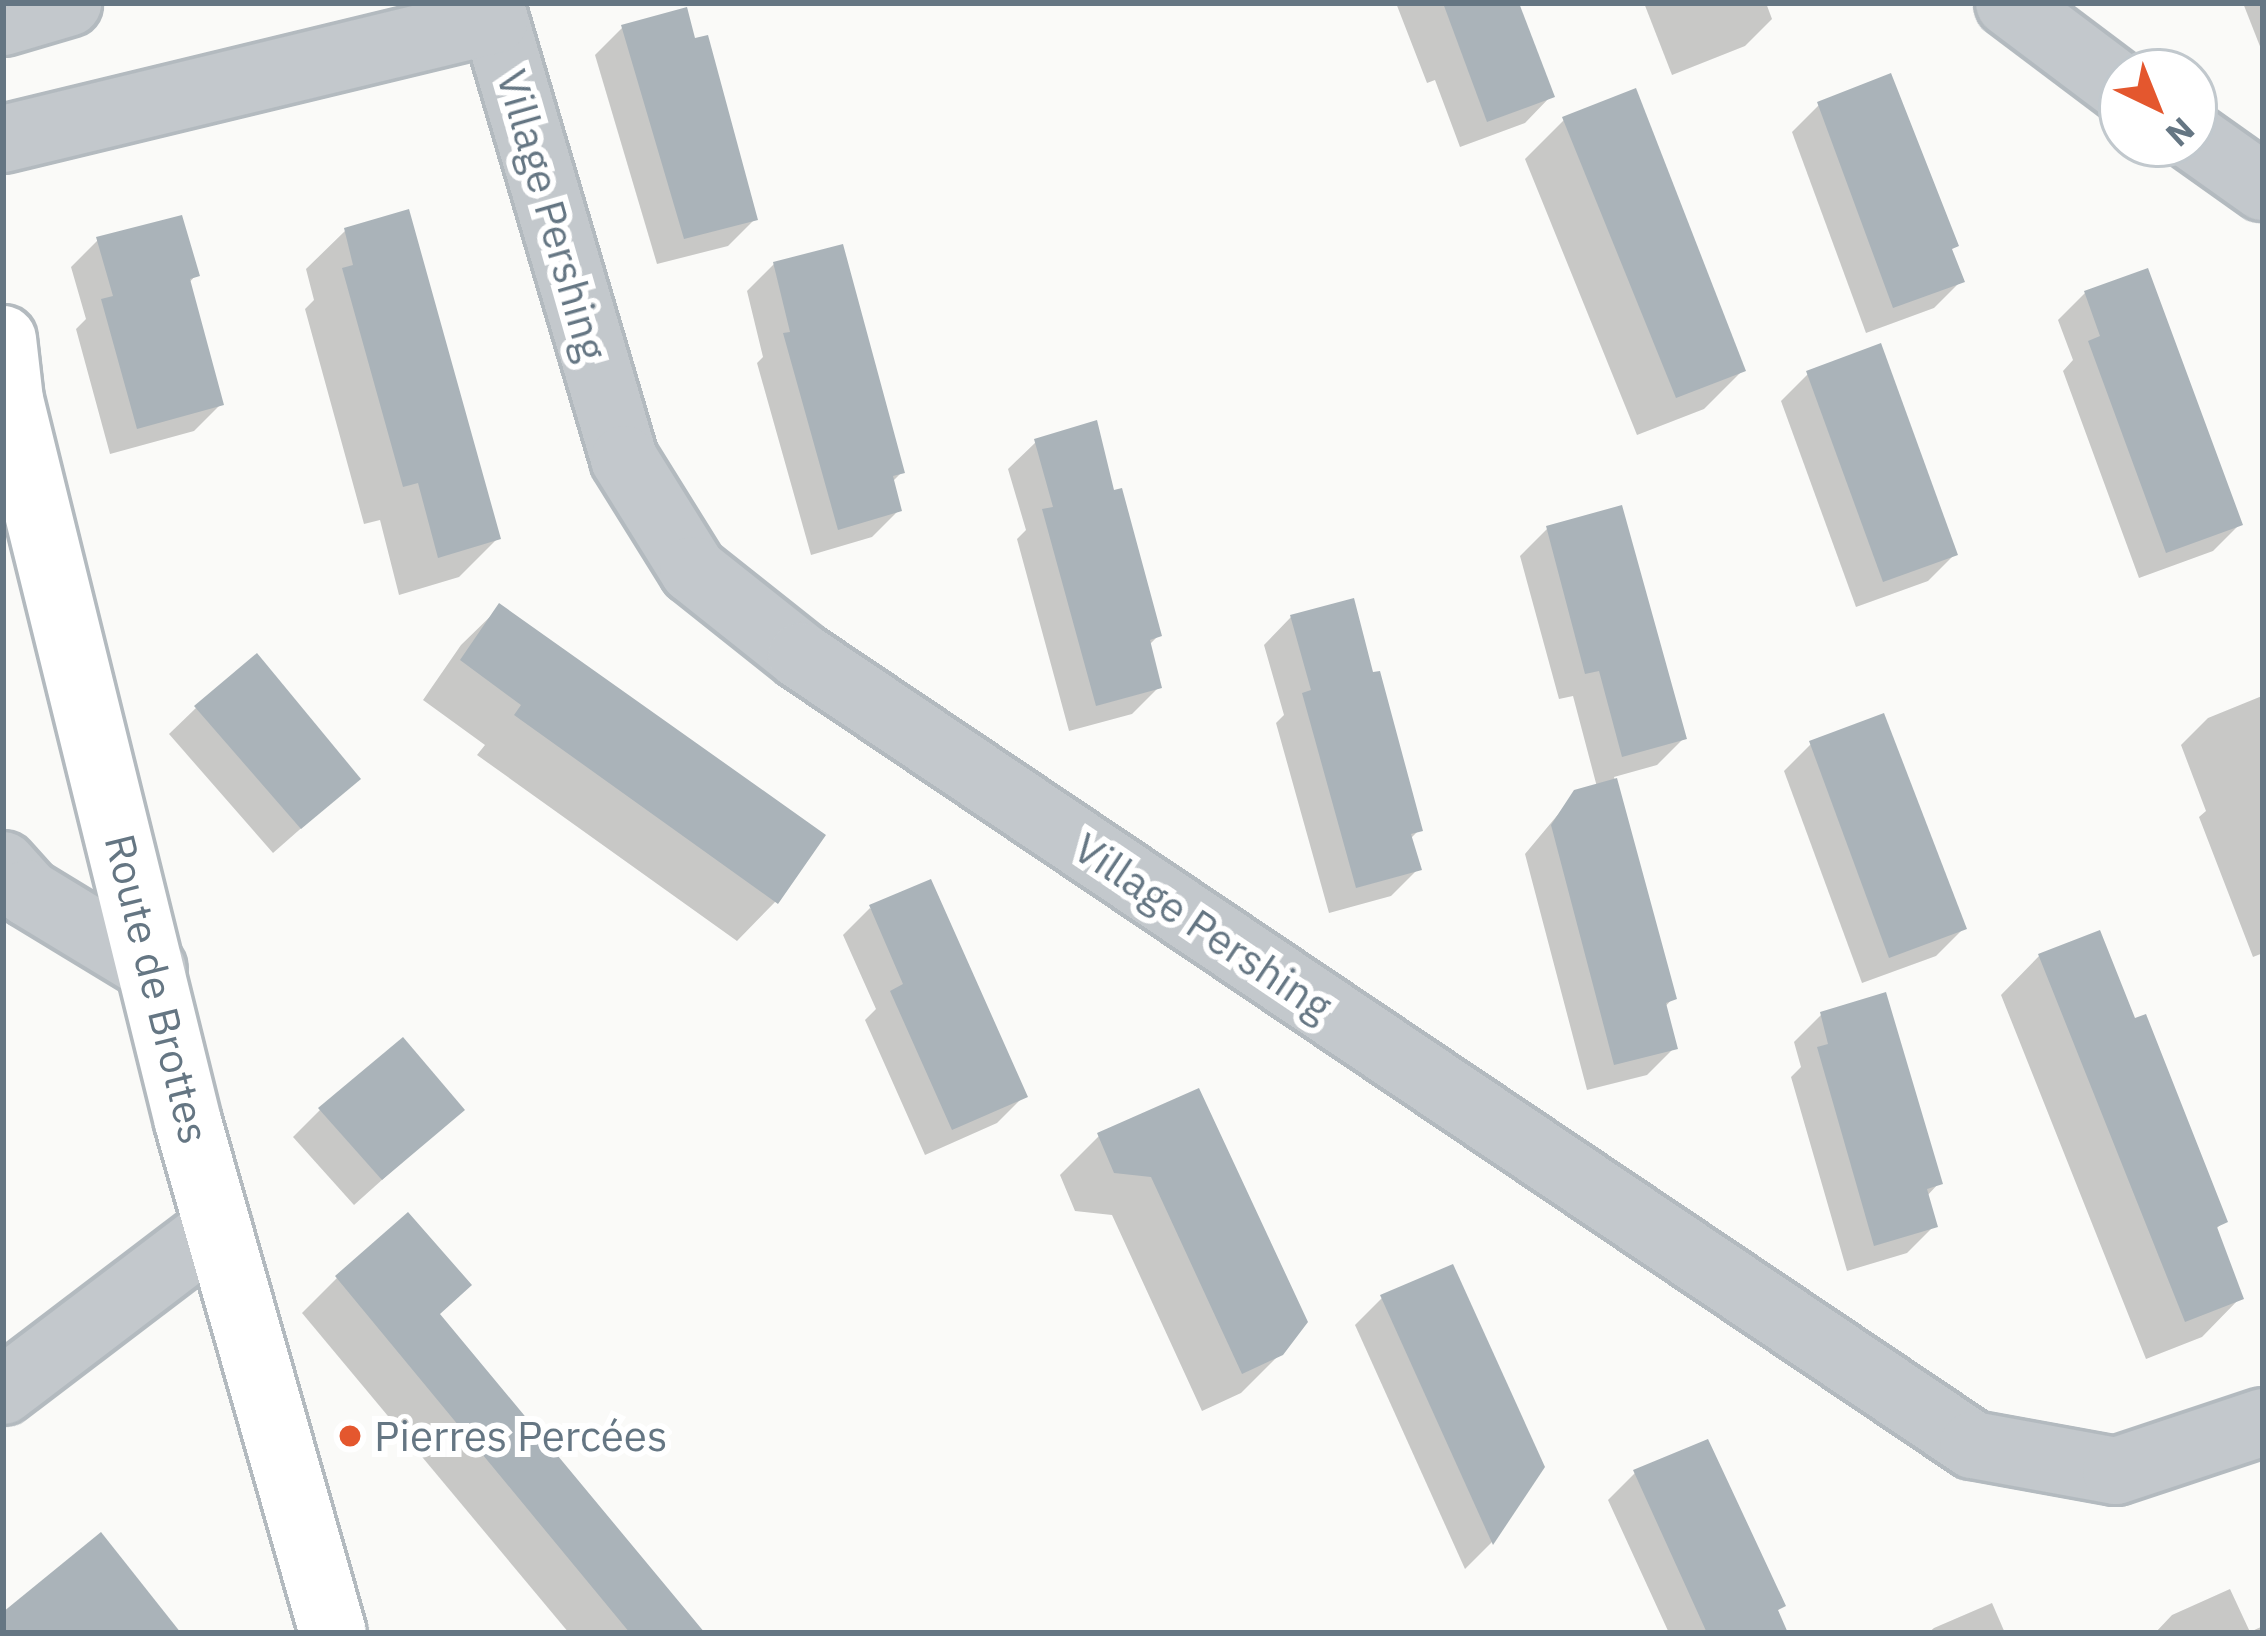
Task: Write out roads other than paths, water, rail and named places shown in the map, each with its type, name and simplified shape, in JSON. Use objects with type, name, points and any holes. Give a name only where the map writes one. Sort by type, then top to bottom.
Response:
[{"type":"street","points":[[3,22],[68,3]]},
{"type":"street","points":[[2008,3],[2098,70]]},
{"type":"street","points":[[3,140],[492,12]]},
{"type":"street","name":"Village Pershing","points":[[492,12],[624,460],[693,570],[801,656],[1973,1445],[2116,1471],[2263,1422]]},
{"type":"street","points":[[2218,156],[2263,187]]},
{"type":"street","name":"Route de Brottes","points":[[3,339],[10,400],[218,1227],[333,1633]]},
{"type":"street","points":[[3,865],[28,892],[153,969]]},
{"type":"street","points":[[3,1391],[218,1227]]},
{"type":"place","name":"Pierres Percées","points":[[350,1436]]}]
